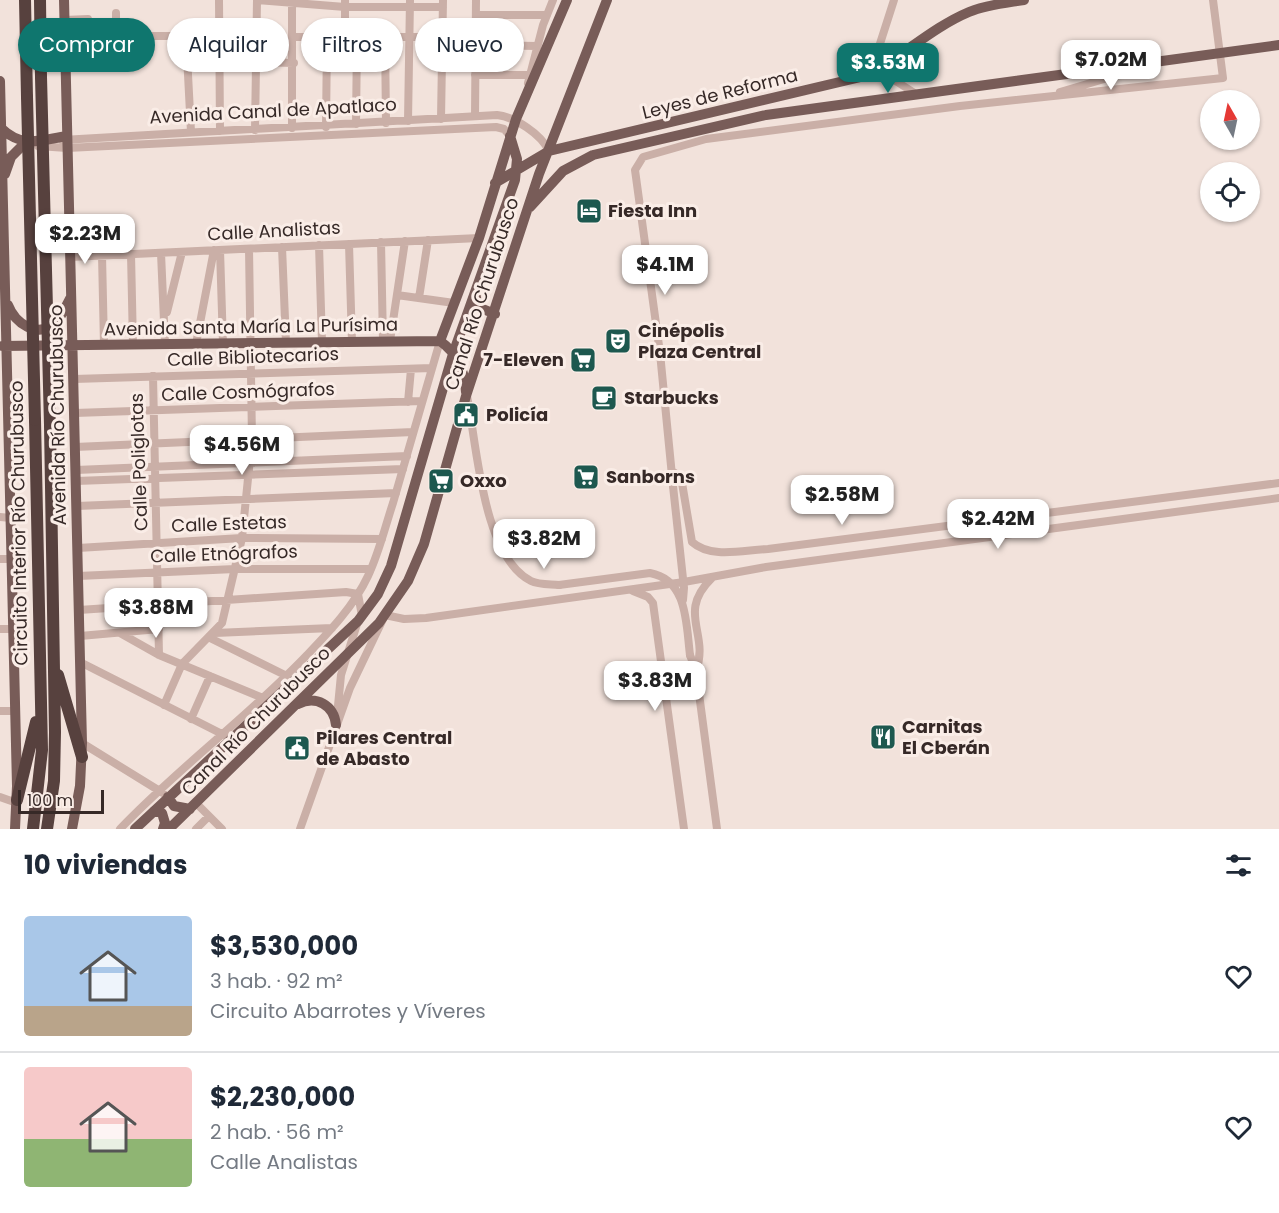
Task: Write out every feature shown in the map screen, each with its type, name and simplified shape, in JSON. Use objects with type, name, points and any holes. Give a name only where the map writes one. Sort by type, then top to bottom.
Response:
[{"type":"highway","name":"Circuito Interior Río Churubusco","points":[[25,0],[42,764],[33,829]]},
{"type":"highway","name":"Circuito Interior Río Churubusco","points":[[39,0],[55,669],[55,766],[47,829]]},
{"type":"highway","points":[[55,669],[82,757]]},
{"type":"highway","points":[[17,802],[40,703]]},
{"type":"main road","name":"Avenida Río Churubusco","points":[[64,0],[64,18]]},
{"type":"main road","name":"Canal Río Churubusco","points":[[440,341],[479,238],[515,121],[567,0]]},
{"type":"main road","name":"Canal Río Churubusco","points":[[169,829],[386,615],[404,588],[419,556],[466,396],[495,314],[526,212],[607,0]]},
{"type":"main road","name":"Leyes de Reforma","points":[[495,183],[549,151],[865,76],[971,11],[1024,0]]},
{"type":"main road","points":[[526,212],[563,171],[593,155],[766,115],[1279,45]]},
{"type":"main road","name":"Avenida Río Churubusco","points":[[65,72],[82,743],[72,829]]},
{"type":"main road","points":[[0,81],[6,299],[5,518],[12,559],[17,802],[15,829]]},
{"type":"main road","points":[[1,129],[13,139],[24,142],[67,141]]},
{"type":"main road","name":"Canal Río Churubusco","points":[[135,829],[154,811],[164,793],[360,618],[378,594],[391,566],[453,354],[514,186],[517,168],[510,136]]},
{"type":"main road","points":[[2,185],[11,157],[26,147]]},
{"type":"main road","points":[[475,293],[478,307],[495,314]]},
{"type":"main road","points":[[6,299],[19,322],[36,328],[55,323],[71,296]]},
{"type":"main road","points":[[440,341],[453,354],[463,373],[466,396]]},
{"type":"main road","name":"Avenida Santa María La Purísima","points":[[4,346],[440,341]]},
{"type":"main road","points":[[378,594],[386,615]]},
{"type":"main road","points":[[297,704],[310,700],[322,703],[332,711],[337,724]]},
{"type":"main road","points":[[164,793],[174,806],[193,806]]},
{"type":"main road","points":[[154,811],[162,813],[163,829]]},
{"type":"street","points":[[219,0],[219,18]]},
{"type":"street","points":[[257,18],[257,0],[292,3],[443,4]]},
{"type":"street","points":[[476,0],[476,18]]},
{"type":"street","name":"Canal Río Churubusco","points":[[524,100],[537,46],[553,0]]},
{"type":"street","points":[[894,0],[877,48],[883,67],[897,84],[916,94]]},
{"type":"street","points":[[717,829],[696,671],[690,655],[683,600],[684,588],[660,353],[636,170],[640,161],[655,152],[706,139],[1222,78],[1213,0]]},
{"type":"street","points":[[292,3],[294,63],[292,128]]},
{"type":"street","points":[[408,121],[410,4]]},
{"type":"street","points":[[116,13],[116,36],[186,36],[191,132]]},
{"type":"street","points":[[476,15],[547,15]]},
{"type":"street","points":[[293,37],[301,37]]},
{"type":"street","points":[[403,37],[415,37]]},
{"type":"street","points":[[524,46],[537,46]]},
{"type":"street","points":[[1042,98],[1174,59]]},
{"type":"street","points":[[289,63],[294,63]]},
{"type":"street","points":[[219,72],[220,131]]},
{"type":"street","points":[[255,130],[257,72]]},
{"type":"street","points":[[326,127],[327,72]]},
{"type":"street","points":[[356,124],[357,72]]},
{"type":"street","points":[[385,72],[386,123]]},
{"type":"street","points":[[441,119],[442,72]]},
{"type":"street","points":[[475,116],[475,75],[530,75]]},
{"type":"street","name":"Avenida Canal de Apatlaco","points":[[1,150],[67,141],[191,132],[326,127],[475,116],[502,116],[515,121]]},
{"type":"street","points":[[424,131],[425,120]]},
{"type":"street","points":[[515,121],[540,138],[549,151]]},
{"type":"street","name":"Avenida Canal de Apatlaco","points":[[67,141],[496,127],[504,129],[510,136]]},
{"type":"street","name":"Calle Analistas","points":[[70,257],[479,238]]},
{"type":"street","points":[[419,298],[428,240]]},
{"type":"street","points":[[387,341],[405,241]]},
{"type":"street","points":[[381,242],[387,341]]},
{"type":"street","points":[[349,244],[351,342]]},
{"type":"street","points":[[319,245],[322,342]]},
{"type":"street","points":[[282,247],[286,343]]},
{"type":"street","points":[[164,705],[182,664],[222,624],[242,538],[252,439],[249,249]]},
{"type":"street","points":[[217,250],[224,344]]},
{"type":"street","points":[[196,344],[217,250]]},
{"type":"street","points":[[165,321],[182,252]]},
{"type":"street","points":[[161,253],[165,344]]},
{"type":"street","points":[[131,254],[133,345]]},
{"type":"street","points":[[102,255],[104,345]]},
{"type":"street","points":[[397,295],[454,303]]},
{"type":"street","name":"Canal Río Churubusco","points":[[120,829],[164,793],[287,676],[332,628],[358,594],[371,569],[396,493],[440,341]]},
{"type":"street","name":"Calle Bibliotecarios","points":[[74,380],[432,368]]},
{"type":"street","points":[[408,402],[411,369]]},
{"type":"street","name":"Calle Poliglotas","points":[[153,376],[158,502],[159,655]]},
{"type":"street","points":[[466,396],[482,489],[498,540],[514,566],[532,581],[559,585],[650,573],[669,580],[683,600]]},
{"type":"street","name":"Calle Cosmógrafos","points":[[75,413],[252,409],[421,401]]},
{"type":"street","points":[[75,447],[413,432]]},
{"type":"street","points":[[76,476],[156,466],[407,456]]},
{"type":"street","points":[[76,476],[157,478],[403,469]]},
{"type":"street","points":[[672,471],[681,477],[692,542],[699,548],[712,553],[768,549],[1279,483]]},
{"type":"street","points":[[77,506],[396,493]]},
{"type":"street","points":[[300,829],[357,669],[386,615],[404,620],[426,618],[630,591],[766,567],[1279,498]]},
{"type":"street","name":"Calle Estetas","points":[[78,548],[242,538],[381,539]]},
{"type":"street","points":[[0,559],[12,559]]},
{"type":"street","name":"Calle Etnógrafos","points":[[78,576],[235,569],[371,569]]},
{"type":"street","points":[[696,671],[700,651],[694,607],[699,591],[712,578]]},
{"type":"street","points":[[630,591],[648,597],[653,603],[684,829]]},
{"type":"street","points":[[79,610],[337,592],[358,594],[360,618],[346,656],[339,688],[337,724]]},
{"type":"street","points":[[0,628],[14,629]]},
{"type":"street","points":[[212,635],[332,628]]},
{"type":"street","points":[[80,636],[159,629]]},
{"type":"street","points":[[120,633],[159,655],[263,698]]},
{"type":"street","points":[[212,635],[287,676]]},
{"type":"street","points":[[80,662],[224,735]]},
{"type":"street","points":[[191,719],[210,676]]},
{"type":"street","points":[[0,711],[15,711]]},
{"type":"street","points":[[82,743],[164,793]]},
{"type":"street","points":[[0,797],[17,802]]},
{"type":"street","points":[[193,806],[222,829]]},
{"type":"street","points":[[196,829],[208,817]]},
{"type":"place","name":"Fiesta Inn","points":[[589,211]]},
{"type":"place","name":"Cinépolis Plaza Central","points":[[618,341]]},
{"type":"place","name":"7-Eleven","points":[[583,360]]},
{"type":"place","name":"Starbucks","points":[[604,398]]},
{"type":"place","name":"Policía","points":[[466,415]]},
{"type":"place","name":"Sanborns","points":[[586,477]]},
{"type":"place","name":"Oxxo","points":[[441,481]]},
{"type":"place","name":"Carnitas El Cberán","points":[[883,737]]},
{"type":"place","name":"Pilares Central de Abasto","points":[[297,748]]}]
